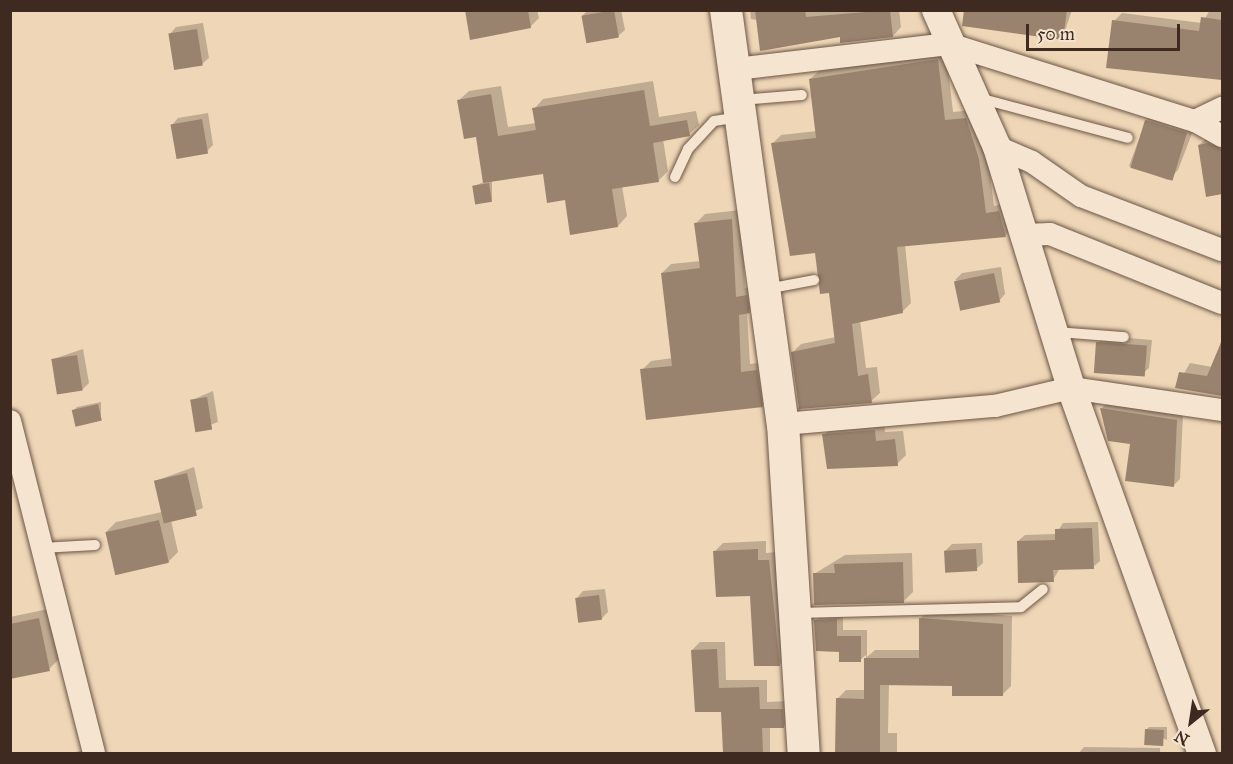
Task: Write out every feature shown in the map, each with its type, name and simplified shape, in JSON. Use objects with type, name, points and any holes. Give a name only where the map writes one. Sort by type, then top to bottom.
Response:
[{"type":"main road","points":[[726,10],[767,289],[783,424],[797,613],[804,753]]},
{"type":"street","points":[[936,10],[996,147],[1071,388],[1202,753]]},
{"type":"street","points":[[736,69],[950,44],[1195,122],[1222,136]]},
{"type":"street","points":[[1195,122],[1222,108]]},
{"type":"street","points":[[996,147],[1032,162],[1081,196],[1222,250]]},
{"type":"street","points":[[1024,235],[1050,234],[1222,303]]},
{"type":"street","points":[[783,424],[995,406],[1071,388],[1222,410]]},
{"type":"street","points":[[10,421],[94,753]]},
{"type":"lane","points":[[675,177],[688,149],[714,121],[741,109],[802,95]]},
{"type":"lane","points":[[973,96],[1128,138]]},
{"type":"lane","points":[[767,289],[814,280]]},
{"type":"lane","points":[[1054,331],[1124,338]]},
{"type":"lane","points":[[41,548],[95,545]]},
{"type":"lane","points":[[797,613],[1022,607],[1043,589]]},
{"type":"building","points":[[465,10],[528,10],[531,28],[470,40]]},
{"type":"building","points":[[614,10],[619,38],[586,43],[582,16]]},
{"type":"building","points":[[755,10],[805,10],[806,17],[890,10],[893,37],[840,43],[840,37],[760,51]]},
{"type":"building","points":[[964,10],[1067,10],[1063,40],[962,26]]},
{"type":"building","points":[[1201,17],[1222,20],[1222,80],[1106,68],[1112,20],[1199,31]]},
{"type":"building","points":[[197,29],[203,66],[174,70],[168,34]]},
{"type":"building","points":[[938,59],[945,120],[966,118],[979,159],[986,213],[999,211],[1006,237],[897,247],[903,313],[852,324],[858,376],[868,374],[872,403],[799,409],[791,352],[835,343],[829,293],[820,294],[815,253],[790,256],[771,143],[816,138],[809,79]]},
{"type":"building","points":[[644,90],[650,126],[687,120],[690,136],[653,143],[659,182],[612,189],[618,227],[570,235],[565,200],[547,203],[543,174],[483,183],[476,137],[464,139],[457,100],[491,94],[498,136],[536,130],[532,108]]},
{"type":"building","points":[[202,119],[208,153],[177,159],[170,125]]},
{"type":"building","points":[[1145,120],[1187,133],[1172,181],[1130,168]]},
{"type":"building","points":[[1208,143],[1222,149],[1222,194],[1206,197],[1198,145]]},
{"type":"building","points":[[489,183],[492,202],[475,204],[472,186]]},
{"type":"building","points":[[732,219],[736,297],[747,295],[750,313],[739,315],[741,372],[757,370],[763,407],[646,420],[640,369],[672,366],[661,273],[700,268],[694,223]]},
{"type":"building","points":[[994,273],[1000,302],[960,311],[954,282]]},
{"type":"building","points":[[1222,340],[1222,396],[1175,388],[1179,372],[1207,376]]},
{"type":"building","points":[[1096,342],[1147,346],[1145,376],[1094,373]]},
{"type":"building","points":[[77,355],[83,391],[57,395],[51,359]]},
{"type":"building","points":[[207,397],[212,430],[195,432],[190,400]]},
{"type":"building","points":[[98,404],[102,421],[76,427],[72,410]]},
{"type":"building","points":[[1100,408],[1177,420],[1174,487],[1125,481],[1130,444],[1108,441]]},
{"type":"building","points":[[875,430],[876,441],[895,439],[898,466],[827,469],[822,434]]},
{"type":"building","points":[[187,473],[197,516],[164,524],[154,481]]},
{"type":"building","points":[[159,520],[169,563],[115,575],[105,532]]},
{"type":"building","points":[[1092,528],[1094,569],[1053,570],[1054,582],[1018,583],[1017,541],[1055,540],[1055,529]]},
{"type":"building","points":[[758,549],[758,560],[769,560],[780,666],[754,666],[750,596],[716,597],[713,551]]},
{"type":"building","points":[[976,549],[977,571],[945,573],[944,551]]},
{"type":"building","points":[[903,562],[904,603],[814,605],[813,573],[835,573],[834,564]]},
{"type":"building","points":[[599,595],[602,620],[578,623],[575,598]]},
{"type":"building","points":[[39,618],[50,671],[10,679],[10,624]]},
{"type":"building","points":[[919,618],[1003,624],[1003,696],[952,696],[952,686],[880,685],[880,753],[835,753],[836,698],[864,699],[864,658],[919,658]]},
{"type":"building","points":[[837,619],[837,636],[861,636],[861,662],[839,662],[839,652],[816,651],[814,620]]},
{"type":"building","points":[[717,649],[719,688],[759,687],[760,709],[783,709],[784,728],[762,728],[763,753],[723,753],[721,712],[695,712],[691,650]]},
{"type":"building","points":[[1145,729],[1164,730],[1163,746],[1144,745]]}]
